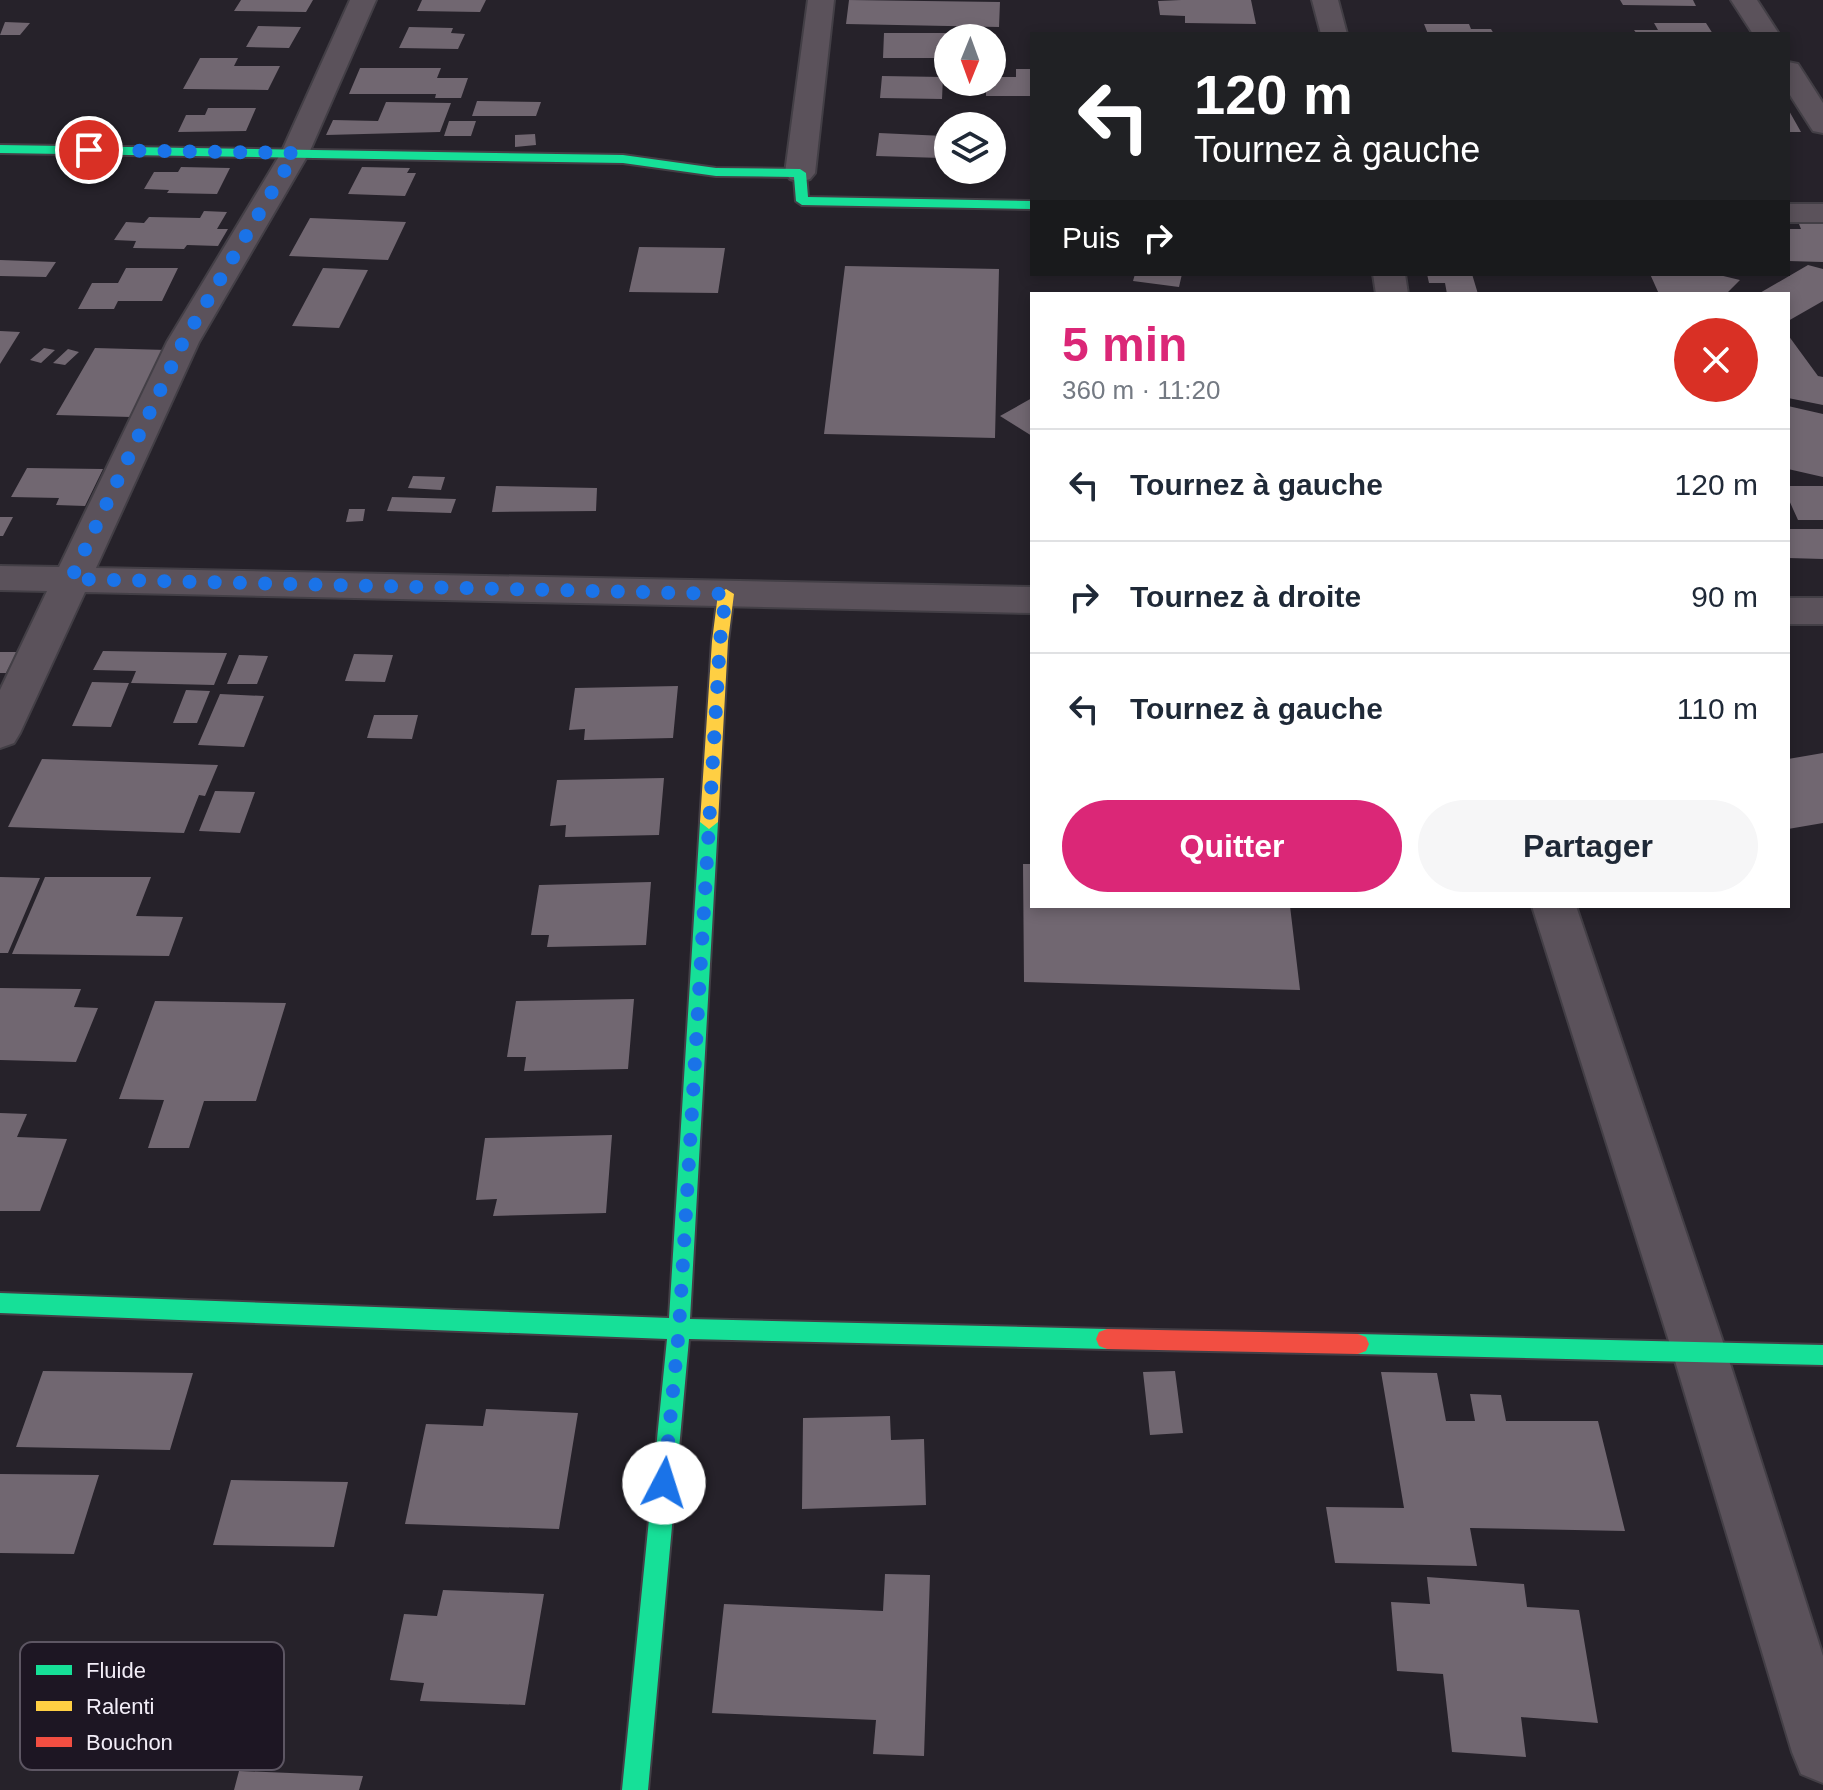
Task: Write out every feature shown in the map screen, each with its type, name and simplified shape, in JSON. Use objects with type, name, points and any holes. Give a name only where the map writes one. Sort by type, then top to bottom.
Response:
[{"type":"street","points":[[0,733],[183,342],[295,153],[363,0]]},
{"type":"street","points":[[821,0],[800,173],[802,201],[1030,205]]},
{"type":"street","points":[[1325,0],[1333,32]]},
{"type":"street","points":[[1744,0],[1765,32]]},
{"type":"street","points":[[1790,73],[1823,125]]},
{"type":"street","points":[[0,149],[623,159],[716,172],[800,173]]},
{"type":"street","points":[[1790,213],[1823,213]]},
{"type":"street","points":[[0,578],[1030,600]]},
{"type":"street","points":[[635,1790],[679,1329],[720,641],[726,594]]},
{"type":"street","points":[[1790,611],[1823,611]]},
{"type":"street","points":[[1555,908],[1700,1354],[1823,1752]]},
{"type":"street","points":[[0,1303],[679,1329],[1823,1355]]},
{"type":"building","points":[[241,0],[313,0],[306,12],[234,11]]},
{"type":"building","points":[[422,0],[486,0],[480,12],[417,11]]},
{"type":"building","points":[[849,0],[1000,2],[999,24],[846,24]]},
{"type":"building","points":[[1251,0],[1256,24],[1185,23],[1185,16],[1160,15],[1158,1]]},
{"type":"building","points":[[1620,0],[1693,0],[1696,6],[1623,5]]},
{"type":"building","points":[[5,22],[30,23],[20,35],[0,35]]},
{"type":"building","points":[[1654,23],[1706,23],[1712,32],[1634,30],[1658,30]]},
{"type":"building","points":[[1424,24],[1469,24],[1471,29],[1491,29],[1493,32],[1427,32]]},
{"type":"building","points":[[258,26],[301,27],[289,48],[246,47]]},
{"type":"building","points":[[409,27],[453,28],[451,33],[465,34],[458,49],[399,48]]},
{"type":"building","points":[[884,33],[934,33],[934,58],[883,58]]},
{"type":"building","points":[[200,58],[238,58],[234,66],[280,66],[268,90],[183,89]]},
{"type":"building","points":[[360,68],[441,68],[437,78],[468,78],[461,98],[435,98],[436,94],[349,94]]},
{"type":"building","points":[[1016,69],[1030,69],[1030,96],[1006,96],[1006,77],[1016,77]]},
{"type":"building","points":[[882,76],[934,77],[934,96],[942,96],[942,99],[880,98]]},
{"type":"building","points":[[477,101],[541,102],[536,116],[472,116]]},
{"type":"building","points":[[386,102],[451,103],[440,132],[326,135],[333,120],[378,121]]},
{"type":"building","points":[[208,108],[256,108],[246,131],[178,132],[186,115],[205,115]]},
{"type":"building","points":[[1790,113],[1801,132],[1790,132]]},
{"type":"building","points":[[449,121],[476,121],[471,136],[444,136]]},
{"type":"building","points":[[879,133],[934,136],[934,158],[876,156]]},
{"type":"building","points":[[535,134],[536,145],[515,147],[515,135]]},
{"type":"building","points":[[78,164],[102,165],[92,178],[69,177]]},
{"type":"building","points":[[181,167],[230,168],[217,194],[167,193],[169,190],[144,189],[154,172],[178,172]]},
{"type":"building","points":[[362,167],[410,168],[407,173],[416,173],[405,196],[348,194]]},
{"type":"building","points":[[204,211],[227,212],[217,229],[228,229],[218,246],[133,248],[136,241],[114,240],[126,222],[144,223],[149,217],[200,218]]},
{"type":"building","points":[[310,218],[406,222],[388,260],[289,256]]},
{"type":"building","points":[[1799,224],[1823,224],[1823,262],[1790,261],[1790,229],[1801,229]]},
{"type":"building","points":[[639,247],[725,248],[718,293],[629,292]]},
{"type":"building","points":[[0,260],[56,262],[46,277],[0,276]]},
{"type":"building","points":[[1808,265],[1823,269],[1823,301],[1790,320],[1790,292],[1761,292]]},
{"type":"building","points":[[845,266],[999,269],[995,438],[824,434]]},
{"type":"building","points":[[126,268],[178,268],[162,301],[118,301],[114,309],[78,309],[92,283],[118,283]]},
{"type":"building","points":[[323,268],[368,270],[339,328],[292,326]]},
{"type":"building","points":[[1134,276],[1182,276],[1179,287],[1133,281]]},
{"type":"building","points":[[1427,276],[1473,276],[1477,292],[1447,292],[1445,283],[1429,283]]},
{"type":"building","points":[[1651,276],[1723,276],[1740,280],[1728,292],[1658,292]]},
{"type":"building","points":[[0,331],[20,332],[0,364]]},
{"type":"building","points":[[1790,338],[1818,376],[1823,377],[1823,405],[1790,398]]},
{"type":"building","points":[[44,348],[55,350],[41,363],[30,360]]},
{"type":"building","points":[[95,348],[167,350],[131,417],[56,415]]},
{"type":"building","points":[[68,349],[79,352],[65,365],[53,363]]},
{"type":"building","points":[[1030,399],[1030,435],[1000,416]]},
{"type":"building","points":[[1790,406],[1823,414],[1823,477],[1790,469]]},
{"type":"building","points":[[27,468],[103,469],[85,506],[56,505],[59,498],[11,497]]},
{"type":"building","points":[[413,476],[445,477],[441,490],[408,488]]},
{"type":"building","points":[[496,486],[597,488],[596,511],[492,512]]},
{"type":"building","points":[[1790,486],[1823,486],[1823,520],[1798,520],[1790,502]]},
{"type":"building","points":[[392,497],[456,499],[451,513],[387,511]]},
{"type":"building","points":[[349,509],[365,509],[363,521],[346,522]]},
{"type":"building","points":[[0,517],[13,517],[3,536],[0,536]]},
{"type":"building","points":[[1790,529],[1823,529],[1823,559],[1790,558]]},
{"type":"building","points":[[103,651],[227,653],[214,685],[131,683],[136,671],[93,670]]},
{"type":"building","points":[[0,652],[17,652],[6,673],[0,673]]},
{"type":"building","points":[[354,654],[393,655],[385,682],[345,681]]},
{"type":"building","points":[[239,655],[268,656],[257,684],[227,684]]},
{"type":"building","points":[[92,682],[129,683],[111,727],[72,726]]},
{"type":"building","points":[[678,686],[673,738],[584,740],[585,729],[569,730],[575,688]]},
{"type":"building","points":[[186,690],[210,691],[197,723],[173,723]]},
{"type":"building","points":[[220,694],[264,696],[244,747],[198,745]]},
{"type":"building","points":[[374,715],[418,715],[412,739],[367,738]]},
{"type":"building","points":[[1823,753],[1823,823],[1790,829],[1790,759]]},
{"type":"building","points":[[42,759],[218,765],[205,796],[199,795],[184,833],[8,827]]},
{"type":"building","points":[[664,778],[659,835],[565,837],[566,825],[550,826],[557,780]]},
{"type":"building","points":[[215,791],[255,792],[240,833],[199,831]]},
{"type":"building","points":[[1023,864],[1030,864],[1030,908],[1290,908],[1300,990],[1024,982]]},
{"type":"building","points":[[0,877],[40,878],[8,953],[0,953]]},
{"type":"building","points":[[45,877],[151,877],[136,916],[183,917],[169,956],[12,954]]},
{"type":"building","points":[[651,882],[646,945],[547,947],[549,935],[531,935],[539,885]]},
{"type":"building","points":[[0,988],[81,989],[74,1007],[98,1008],[76,1062],[0,1060]]},
{"type":"building","points":[[634,999],[628,1069],[524,1071],[526,1057],[507,1057],[516,1001]]},
{"type":"building","points":[[155,1001],[286,1003],[256,1101],[204,1101],[189,1148],[148,1148],[164,1100],[119,1099]]},
{"type":"building","points":[[0,1113],[27,1114],[17,1137],[67,1139],[40,1211],[0,1211]]},
{"type":"building","points":[[612,1135],[606,1213],[493,1216],[497,1199],[476,1200],[485,1138]]},
{"type":"building","points":[[43,1371],[193,1373],[170,1450],[16,1447]]},
{"type":"building","points":[[1175,1371],[1183,1433],[1150,1435],[1143,1372]]},
{"type":"building","points":[[1381,1372],[1437,1373],[1446,1421],[1475,1421],[1470,1394],[1501,1395],[1506,1421],[1598,1421],[1625,1531],[1470,1528],[1477,1566],[1335,1563],[1326,1507],[1404,1508]]},
{"type":"building","points":[[486,1409],[578,1413],[559,1529],[405,1524],[426,1424],[483,1426]]},
{"type":"building","points":[[890,1416],[891,1440],[924,1439],[926,1505],[802,1509],[803,1418]]},
{"type":"building","points":[[0,1474],[99,1475],[74,1554],[0,1553]]},
{"type":"building","points":[[231,1480],[348,1482],[334,1547],[213,1545]]},
{"type":"building","points":[[885,1574],[930,1575],[924,1756],[873,1754],[876,1720],[712,1713],[724,1604],[883,1611]]},
{"type":"building","points":[[1427,1577],[1524,1584],[1527,1607],[1579,1610],[1598,1723],[1521,1717],[1526,1757],[1452,1752],[1443,1674],[1397,1671],[1391,1602],[1430,1604]]},
{"type":"building","points":[[443,1590],[544,1594],[525,1705],[420,1701],[424,1683],[390,1680],[404,1614],[437,1616]]},
{"type":"building","points":[[239,1771],[363,1776],[359,1790],[234,1790]]},
{"type":"traffic: fast","points":[[0,149],[623,159],[716,172],[800,173],[802,201],[1030,205]]},
{"type":"traffic: fast","points":[[635,1790],[679,1329],[709,822]]},
{"type":"traffic: fast","points":[[0,1303],[679,1329],[1107,1339]]},
{"type":"traffic: fast","points":[[1358,1344],[1823,1355]]},
{"type":"traffic: slow","points":[[709,822],[720,641],[726,594]]},
{"type":"traffic: jam","points":[[1107,1339],[1358,1344]]},
{"type":"route","points":[[89,150],[295,153],[183,342],[71,579],[726,594],[720,641],[679,1329],[664,1483]]}]
